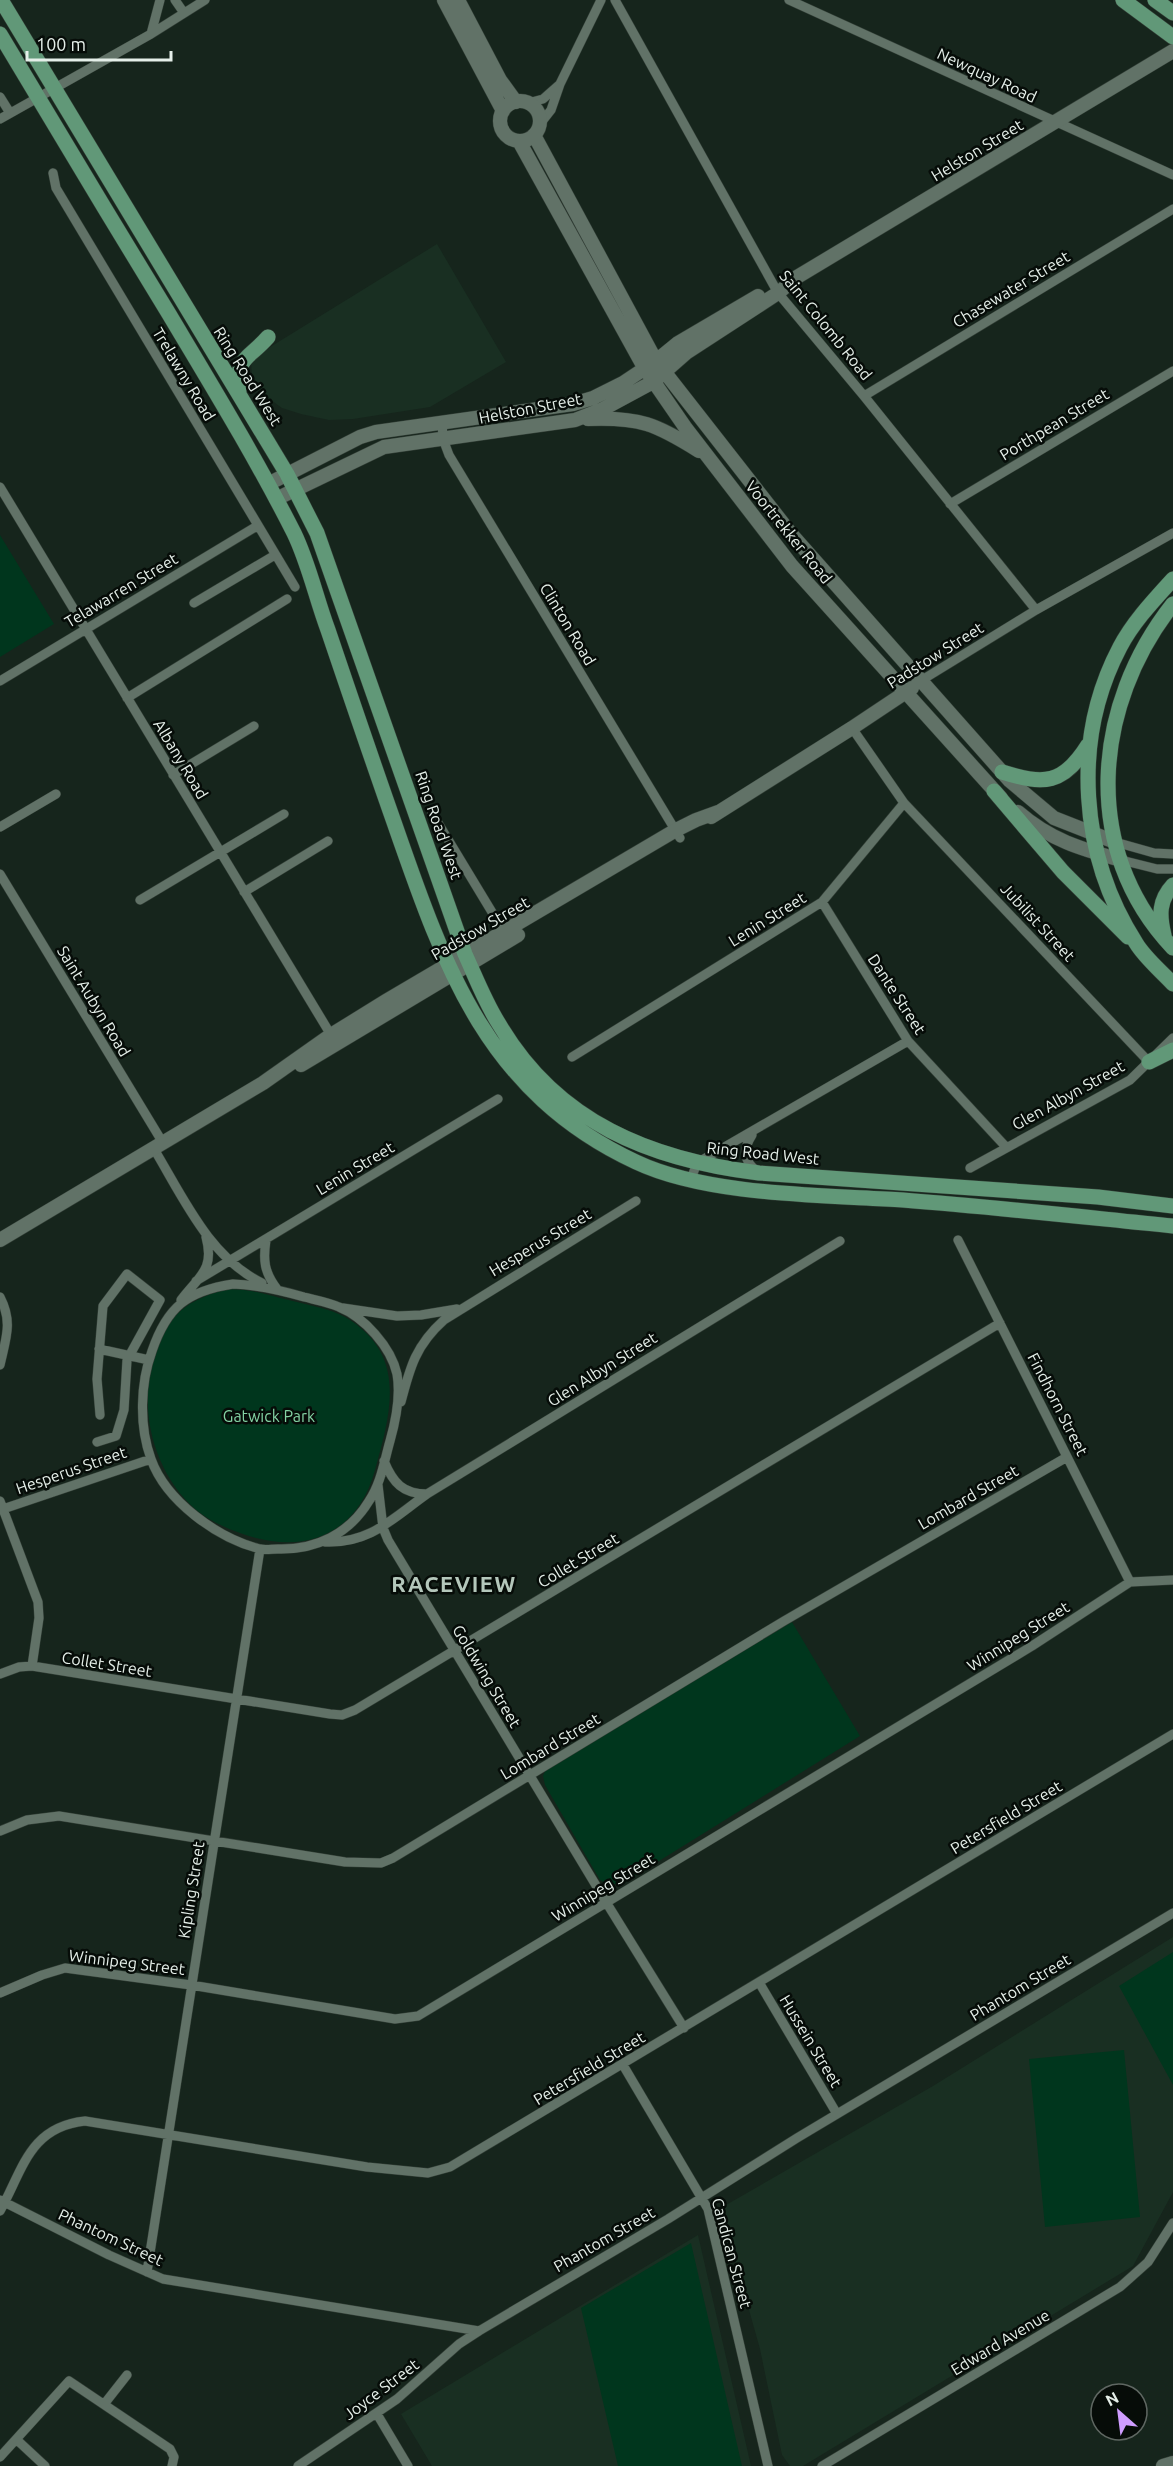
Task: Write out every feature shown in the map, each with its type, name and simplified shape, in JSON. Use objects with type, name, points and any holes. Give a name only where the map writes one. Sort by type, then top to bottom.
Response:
[{"type":"main road","name":"Ring Road West","points":[[1,0],[287,474],[318,533],[467,958],[485,1001],[511,1043],[539,1077],[563,1100],[596,1124],[634,1143],[697,1164],[759,1173],[1098,1197],[1168,1205]]},
{"type":"main road","points":[[1123,0],[1173,37]]},
{"type":"main road","points":[[1155,0],[1173,13]]},
{"type":"main road","points":[[0,34],[268,484],[297,539],[409,866],[434,932],[483,1031],[504,1060],[544,1103],[565,1121],[618,1153],[642,1165],[691,1179],[764,1190],[1002,1207],[1173,1226]]},
{"type":"main road","points":[[239,397],[238,369],[248,355],[268,337]]},
{"type":"main road","points":[[1137,945],[1112,897],[1098,854],[1088,796],[1087,764],[1090,740],[1103,685],[1121,646],[1149,605],[1173,579]]},
{"type":"main road","points":[[1169,944],[1143,910],[1121,861],[1107,798],[1108,766],[1116,712],[1140,652],[1173,604]]},
{"type":"main road","points":[[1002,772],[1030,780],[1055,778],[1075,763],[1090,740]]},
{"type":"main road","points":[[994,791],[1063,873],[1137,945],[1173,984]]},
{"type":"main road","points":[[1169,944],[1160,914],[1164,896],[1173,885]]},
{"type":"main road","points":[[1149,1062],[1173,1050]]},
{"type":"street","points":[[151,34],[160,0]]},
{"type":"street","points":[[175,0],[184,13]]},
{"type":"street","points":[[0,119],[151,34],[205,0]]},
{"type":"street","name":"Voortrekker Road","points":[[444,0],[503,111],[500,120],[502,130],[509,138],[519,141],[651,365],[665,374],[792,535],[1002,772],[1053,818],[1115,842]]},
{"type":"street","name":"Voortrekker Road","points":[[458,0],[500,80],[522,102],[535,108],[539,115],[537,130],[651,365],[653,382],[792,566],[994,791],[1036,827],[1072,847],[1121,861]]},
{"type":"street","points":[[519,141],[537,130],[551,110],[560,84],[601,0]]},
{"type":"street","name":"Saint Colomb Road","points":[[615,0],[775,289],[1036,610]]},
{"type":"street","name":"Newquay Road","points":[[789,0],[1173,175]]},
{"type":"street","name":"Helston Street","points":[[268,484],[376,432],[573,404],[593,398],[651,365],[678,343],[797,277],[1173,51]]},
{"type":"street","points":[[503,111],[522,102],[543,99],[560,84]]},
{"type":"street","points":[[0,97],[10,113]]},
{"type":"street","name":"Trelawny Road","points":[[53,173],[56,188],[295,587]]},
{"type":"street","name":"Chasewater Street","points":[[864,396],[1173,209]]},
{"type":"street","name":"Helston Street","points":[[276,499],[371,451],[400,444],[575,420],[603,409],[665,374],[686,353],[775,289]]},
{"type":"street","name":"Porthpean Street","points":[[950,504],[1173,371]]},
{"type":"street","points":[[575,420],[623,418],[645,423],[676,435],[711,459]]},
{"type":"street","name":"Clinton Road","points":[[442,421],[443,439],[462,478],[678,834]]},
{"type":"street","name":"Albany Road","points":[[0,488],[334,1040]]},
{"type":"street","name":"Telawarren Street","points":[[0,681],[257,526]]},
{"type":"street","name":"Padstow Street","points":[[0,1240],[451,969],[504,932],[718,812],[852,728],[922,680],[1036,610],[1173,533]]},
{"type":"street","points":[[194,603],[275,555]]},
{"type":"street","points":[[127,698],[287,599]]},
{"type":"street","points":[[173,775],[254,726]]},
{"type":"street","points":[[852,728],[904,803]]},
{"type":"street","points":[[0,827],[56,794]]},
{"type":"street","name":"Lenin Street","points":[[572,1057],[822,902],[904,803]]},
{"type":"street","name":"Jubilist Street","points":[[904,803],[1149,1062]]},
{"type":"street","points":[[432,813],[504,932]]},
{"type":"street","points":[[140,900],[284,814]]},
{"type":"street","name":"Padstow Street","points":[[467,958],[678,834]]},
{"type":"street","points":[[244,892],[328,841]]},
{"type":"street","points":[[1115,842],[1154,853],[1173,854]]},
{"type":"street","points":[[1121,861],[1157,869],[1173,869]]},
{"type":"street","name":"Saint Aubyn Road","points":[[0,874],[158,1146],[205,1233],[228,1261],[250,1277],[273,1288]]},
{"type":"street","name":"Dante Street","points":[[822,902],[908,1041],[1006,1147]]},
{"type":"street","name":"Glen Albyn Street","points":[[970,1168],[1130,1080],[1173,1038]]},
{"type":"street","points":[[691,1179],[697,1164],[908,1041]]},
{"type":"street","name":"Lenin Street","points":[[196,1281],[498,1099]]},
{"type":"street","points":[[753,1133],[745,1150],[748,1162],[759,1173]]},
{"type":"street","name":"Hesperus Street","points":[[378,1485],[409,1371],[418,1348],[428,1334],[459,1308],[636,1201]]},
{"type":"street","points":[[168,1316],[207,1266],[210,1258],[205,1233]]},
{"type":"street","points":[[266,1240],[264,1265],[273,1288]]},
{"type":"street","name":"Findhorn Street","points":[[958,1240],[1130,1582]]},
{"type":"street","name":"Glen Albyn Street","points":[[325,1542],[340,1543],[360,1539],[383,1528],[427,1494],[840,1241]]},
{"type":"street","points":[[96,1442],[116,1436],[123,1410],[129,1356],[160,1300],[127,1275],[103,1306],[97,1379],[100,1415]]},
{"type":"street","points":[[168,1316],[200,1291],[233,1284],[273,1288],[341,1307],[365,1323],[387,1353],[396,1374],[397,1417]]},
{"type":"street","points":[[0,1297],[7,1310],[9,1322],[0,1365]]},
{"type":"street","name":"Hesperus Street","points":[[341,1307],[398,1316],[421,1315],[459,1308]]},
{"type":"street","name":"Hesperus Street","points":[[168,1316],[149,1360],[145,1377],[143,1418],[151,1459],[167,1487],[193,1516],[223,1533],[260,1549],[290,1549],[325,1542]]},
{"type":"street","name":"Collet Street","points":[[0,1674],[19,1667],[32,1666],[236,1700],[342,1714],[355,1710],[1000,1323]]},
{"type":"street","points":[[99,1349],[149,1360]]},
{"type":"street","name":"Lombard Street","points":[[0,1831],[27,1820],[59,1816],[345,1862],[381,1863],[393,1858],[784,1621],[1067,1457]]},
{"type":"street","name":"Hesperus Street","points":[[1,1506],[151,1459]]},
{"type":"street","points":[[384,1461],[394,1482],[401,1488],[410,1492],[427,1494]]},
{"type":"street","points":[[325,1542],[355,1520],[364,1510],[378,1485]]},
{"type":"street","name":"Goldwing Street","points":[[378,1485],[383,1528],[388,1540],[684,2028]]},
{"type":"street","points":[[1,1506],[38,1602],[39,1618],[32,1666]]},
{"type":"street","name":"Kipling Street","points":[[147,2272],[260,1549]]},
{"type":"street","points":[[1130,1582],[1173,1580]]},
{"type":"street","name":"Winnipeg Street","points":[[0,1993],[65,1968],[407,2019],[429,2010],[1032,1646],[1130,1582]]},
{"type":"street","name":"Petersfield Street","points":[[2,2205],[34,2145],[46,2134],[66,2125],[89,2121],[367,2167],[434,2173],[463,2162],[1173,1734]]},
{"type":"street","name":"Phantom Street","points":[[2,2205],[147,2272],[180,2283],[368,2311],[479,2331],[668,2219],[702,2195],[1173,1912]]},
{"type":"street","name":"Hussein Street","points":[[760,1984],[837,2114]]},
{"type":"street","name":"Candican Street","points":[[623,2065],[702,2195],[713,2228],[768,2466]]},
{"type":"street","name":"Edward Avenue","points":[[822,2466],[1120,2287],[1141,2270],[1173,2223]]},
{"type":"street","name":"Joyce Street","points":[[298,2466],[377,2414],[410,2389],[459,2344],[479,2331]]},
{"type":"street","points":[[105,2403],[127,2375]]},
{"type":"street","points":[[0,2457],[69,2381],[105,2403],[170,2449],[175,2464]]},
{"type":"street","points":[[377,2414],[408,2466]]},
{"type":"street","points":[[17,2440],[45,2466]]},
{"type":"street","points":[[1163,2466],[1173,2463]]},
{"type":"shaded area","points":[[437,244],[506,362],[430,407],[353,419],[329,420],[301,414],[282,408],[260,392],[252,376],[251,362],[254,357]]},
{"type":"shaded area","points":[[1173,1937],[1173,2192],[1133,2266],[803,2466],[790,2466],[782,2455],[760,2349],[719,2209],[933,2086]]},
{"type":"shaded area","points":[[698,2235],[751,2466],[432,2466],[401,2414]]},
{"type":"green space","points":[[0,535],[54,624],[0,657]]},
{"type":"green space","name":"Gatwick Park","points":[[226,1289],[262,1293],[339,1314],[365,1332],[379,1348],[390,1386],[386,1427],[375,1470],[367,1493],[355,1511],[340,1525],[324,1535],[305,1541],[284,1542],[263,1540],[223,1526],[196,1510],[182,1496],[170,1480],[161,1462],[154,1444],[148,1404],[152,1365],[157,1349],[169,1324],[186,1307],[210,1294]]},
{"type":"green space","points":[[792,1622],[860,1736],[622,1884],[607,1884],[600,1880],[545,1785],[543,1776],[546,1769]]},
{"type":"green space","points":[[1173,1952],[1173,2085],[1119,1986]]},
{"type":"green space","points":[[1124,2050],[1140,2217],[1045,2227],[1029,2059]]},
{"type":"green space","points":[[691,2243],[742,2466],[618,2466],[581,2308]]},
{"type":"district","name":"RACEVIEW","points":[[454,1584]]}]
